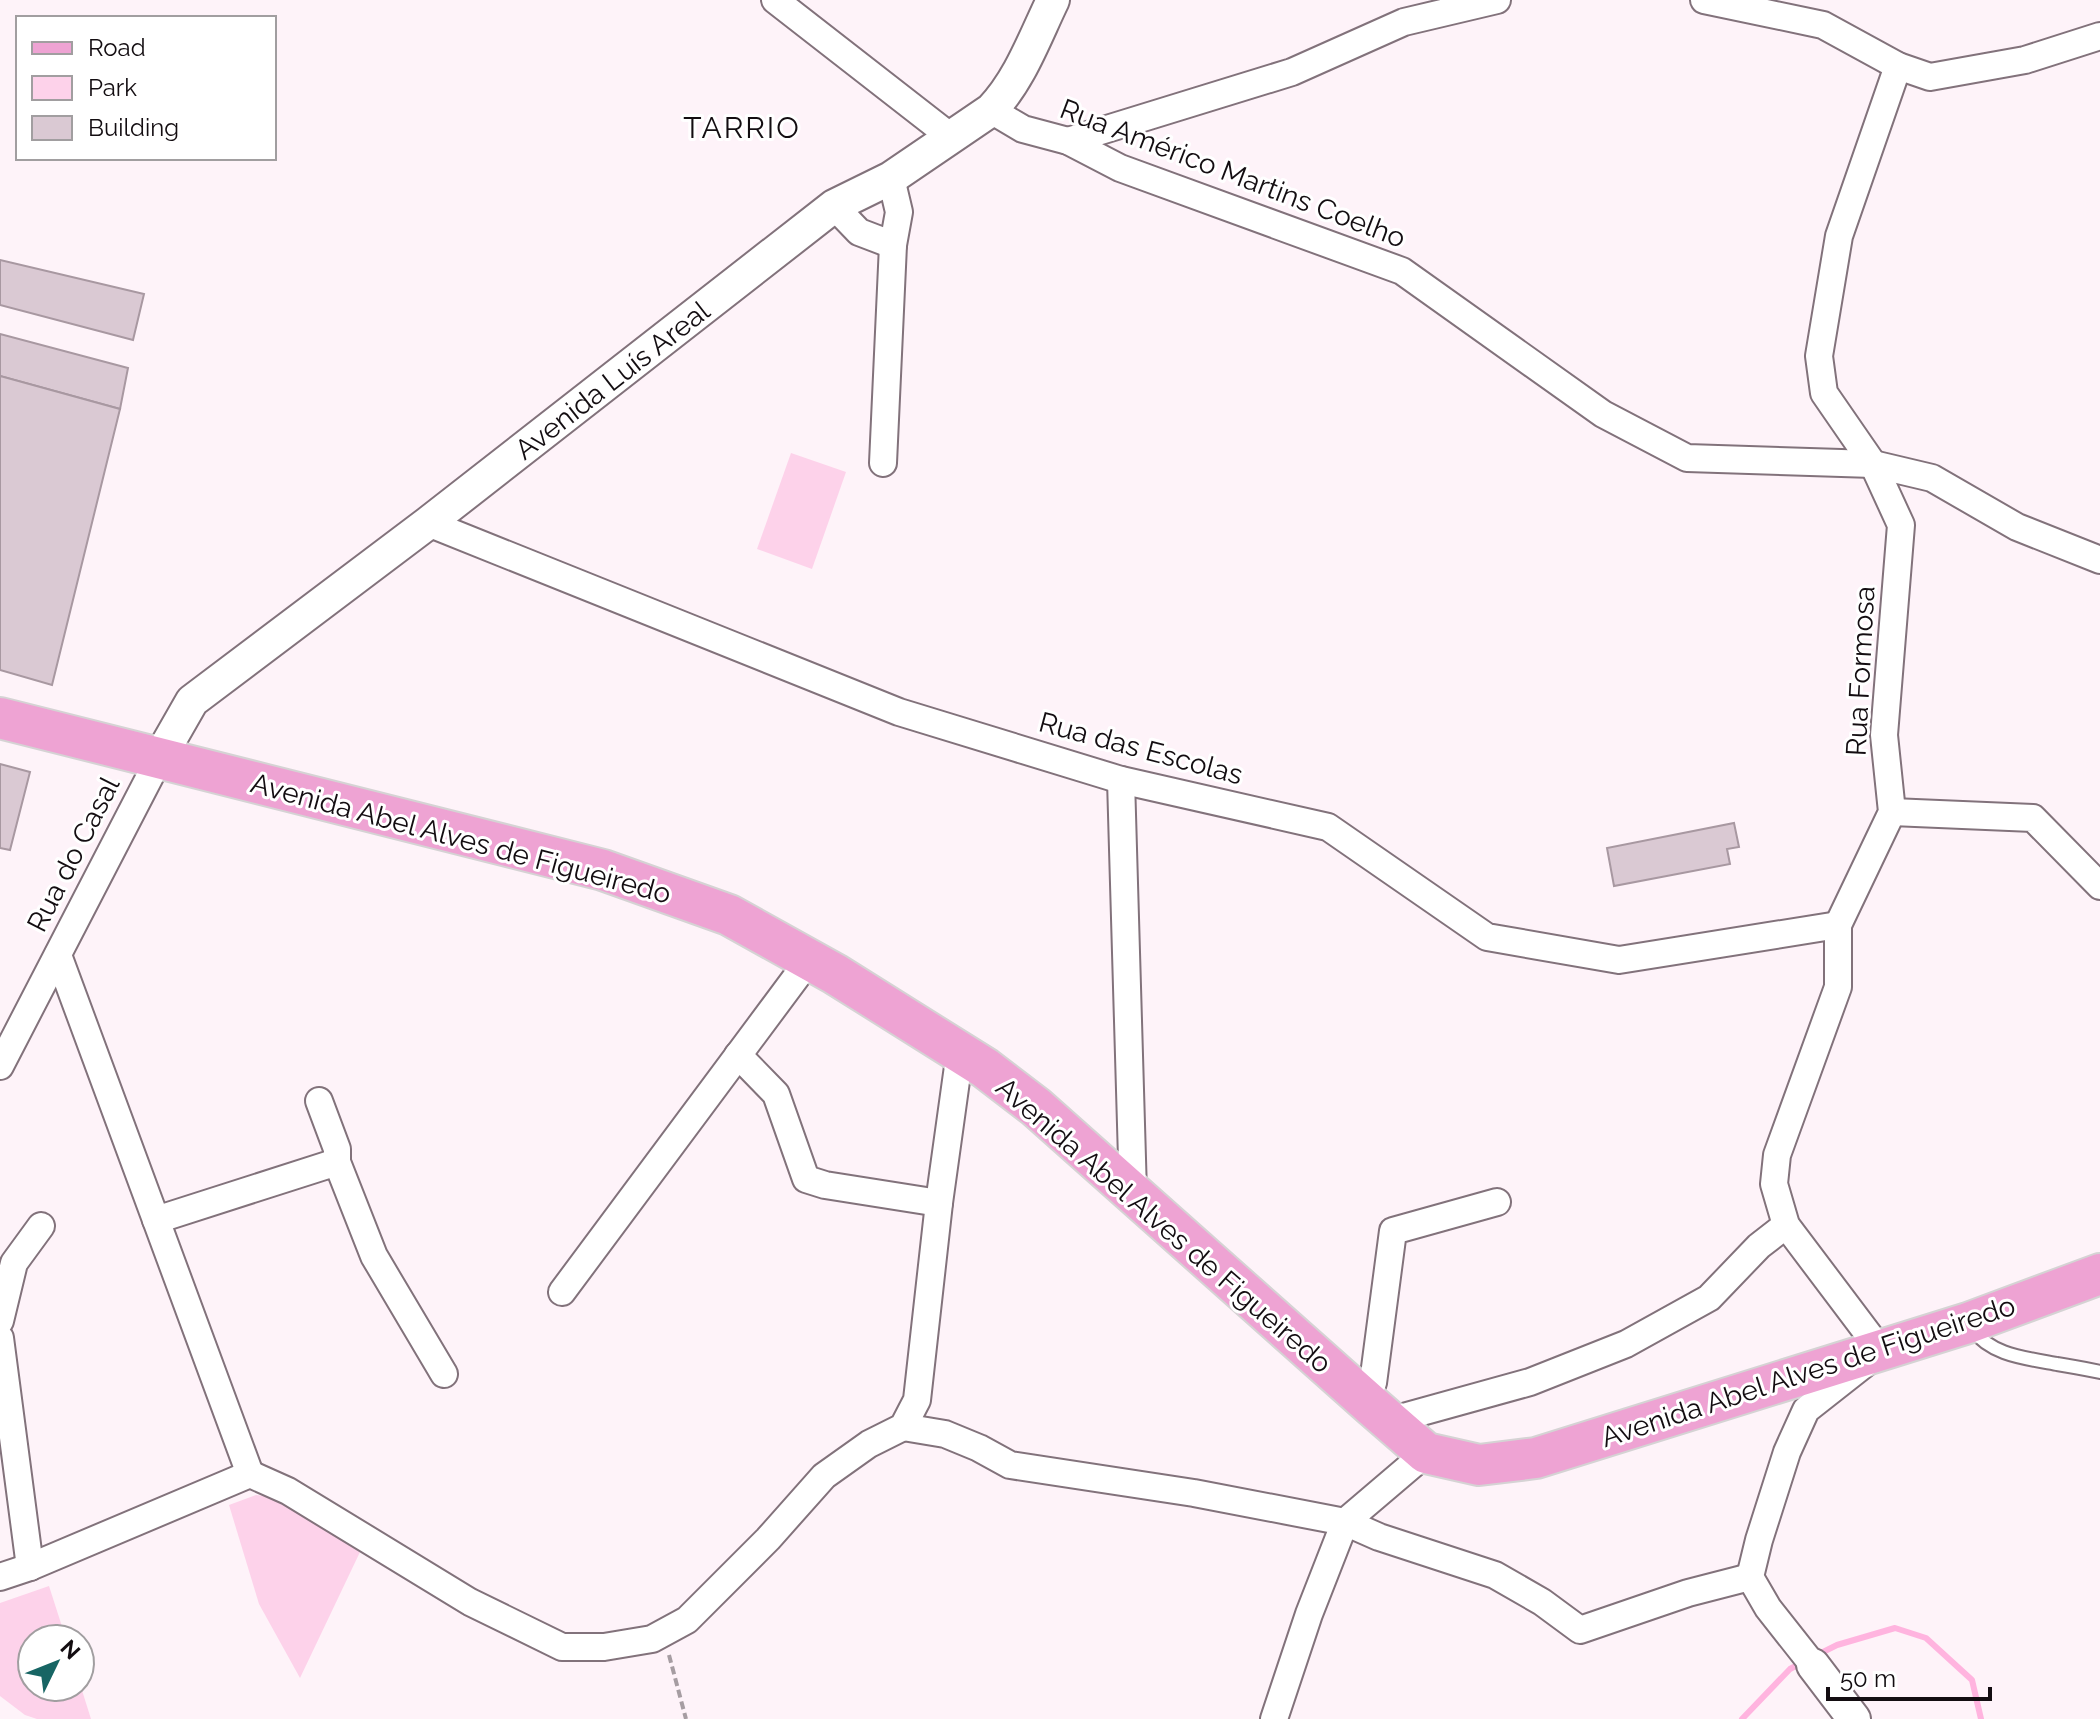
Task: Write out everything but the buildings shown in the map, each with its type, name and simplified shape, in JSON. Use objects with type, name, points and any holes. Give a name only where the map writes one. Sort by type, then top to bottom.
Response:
[{"type":"main road","name":"Avenida Abel Alves de Figueiredo","points":[[0,718],[603,870],[729,915],[960,1052],[1036,1107],[1426,1453],[1479,1465],[1536,1458],[1968,1323],[2100,1274]]},
{"type":"street","points":[[775,0],[951,137]]},
{"type":"street","name":"Avenida Luís Areal","points":[[160,757],[192,701],[428,523],[834,206],[891,178],[991,110],[1002,99],[1019,70],[1053,0]]},
{"type":"street","points":[[1068,141],[1292,72],[1404,22],[1497,0]]},
{"type":"street","points":[[1704,0],[1823,25],[1898,66],[1930,77],[2025,60],[2100,36]]},
{"type":"street","name":"Rua Formosa","points":[[1892,812],[1884,735],[1901,525],[1873,464],[1824,393],[1819,356],[1839,236],[1898,66]]},
{"type":"street","name":"Rua Américo Martins Coelho","points":[[991,110],[1023,129],[1068,141],[1120,168],[1402,271],[1603,414],[1687,458],[1873,464],[1932,478],[2017,527],[2100,560]]},
{"type":"street","points":[[883,463],[893,245],[899,212],[891,178]]},
{"type":"street","points":[[834,206],[859,232],[893,245]]},
{"type":"street","name":"Rua das Escolas","points":[[428,523],[899,712],[1121,780],[1328,827],[1487,937],[1619,960],[1838,925]]},
{"type":"street","name":"Rua do Casal","points":[[0,1066],[160,757]]},
{"type":"street","points":[[1121,780],[1133,1193]]},
{"type":"street","points":[[1854,1719],[1768,1608],[1750,1577],[1787,1452],[1806,1410],[1881,1351],[1786,1225],[1774,1184],[1777,1155],[1838,987],[1838,925],[1892,812],[2033,818],[2100,886]]},
{"type":"street","points":[[58,955],[250,1474],[288,1491],[470,1602],[562,1647],[604,1647],[652,1639],[687,1620],[768,1539],[824,1476],[869,1444],[903,1427],[945,1434],[1010,1465],[1194,1493],[1345,1522],[1379,1537],[1495,1575],[1542,1602],[1580,1630],[1688,1593],[1750,1577]]},
{"type":"street","points":[[562,1292],[809,960]]},
{"type":"street","points":[[903,1427],[917,1400],[960,1052]]},
{"type":"street","points":[[738,1055],[776,1094],[806,1179],[825,1185],[939,1203]]},
{"type":"street","points":[[319,1101],[337,1149],[337,1162],[374,1256],[444,1374]]},
{"type":"street","points":[[156,1220],[337,1162]]},
{"type":"street","points":[[1497,1202],[1393,1231],[1373,1383],[1375,1409],[1530,1382],[1626,1344],[1709,1298],[1759,1246],[1786,1225]]},
{"type":"street","points":[[0,1321],[14,1263],[41,1226]]},
{"type":"street","points":[[0,1338],[30,1567]]},
{"type":"street","points":[[1274,1719],[1309,1614],[1345,1522],[1426,1453]]},
{"type":"street","points":[[0,1577],[250,1474]]},
{"type":"lane","points":[[1968,1323],[1979,1338],[1990,1346],[2015,1357],[2100,1372]]},
{"type":"path","points":[[663,1633],[686,1719]]},
{"type":"green space","points":[[791,453],[846,472],[812,569],[757,549]]},
{"type":"green space","points":[[256,1495],[275,1497],[360,1552],[300,1678],[259,1604],[229,1505]]},
{"type":"green space","points":[[49,1586],[61,1623],[16,1623],[16,1703],[86,1703],[91,1719],[37,1719],[25,1715],[0,1696],[0,1603]]},
{"type":"waterway","points":[[1817,1655],[1837,1645],[1895,1628],[1926,1638],[1972,1680],[1981,1719]]},
{"type":"waterway","points":[[1742,1719],[1790,1669],[1803,1662]]},
{"type":"district","name":"TARRIO","points":[[742,128]]}]
